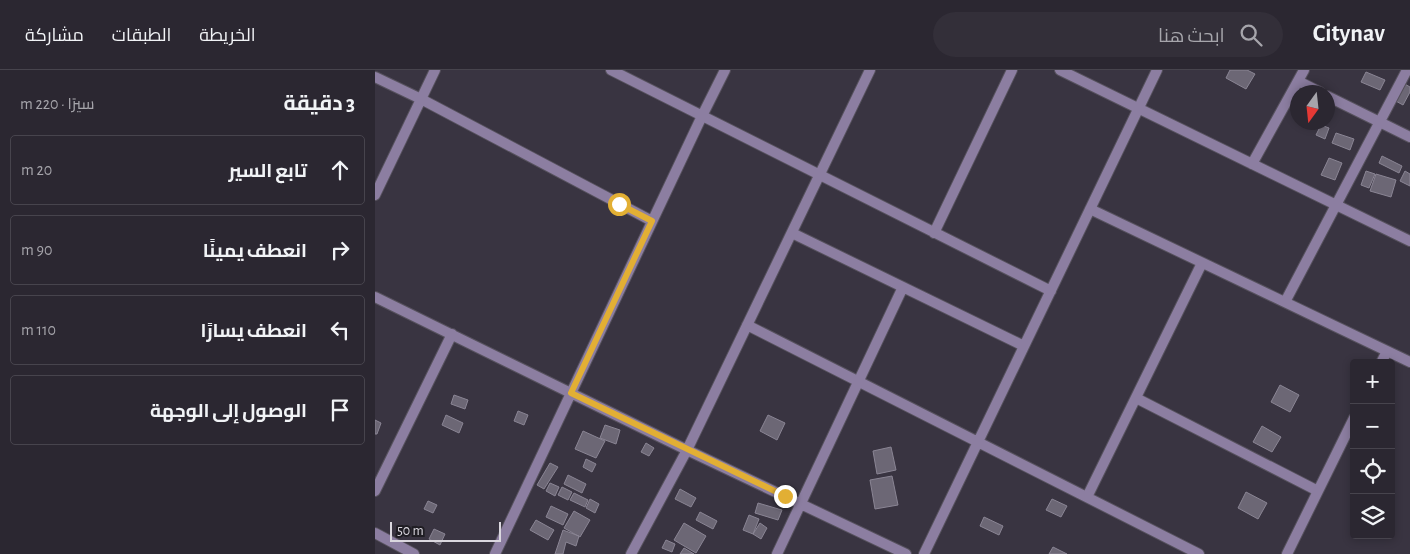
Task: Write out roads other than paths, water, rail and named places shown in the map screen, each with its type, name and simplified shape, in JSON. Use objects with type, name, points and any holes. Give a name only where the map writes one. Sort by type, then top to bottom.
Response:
[{"type":"street","points":[[375,195],[435,70]]},
{"type":"street","points":[[611,70],[1051,291]]},
{"type":"street","points":[[495,554],[725,70]]},
{"type":"street","points":[[631,554],[687,450],[870,70]]},
{"type":"street","points":[[935,233],[1012,70]]},
{"type":"street","points":[[1060,70],[1410,241]]},
{"type":"street","points":[[924,554],[1157,70]]},
{"type":"street","points":[[1252,164],[1304,70]]},
{"type":"street","points":[[1285,302],[1407,70]]},
{"type":"street","points":[[375,77],[421,99],[652,221]]},
{"type":"street","points":[[1298,82],[1305,85]]},
{"type":"street","points":[[1335,100],[1410,137]]},
{"type":"street","points":[[1090,209],[1410,362]]},
{"type":"street","points":[[792,233],[1024,346]]},
{"type":"street","points":[[1087,497],[1202,263]]},
{"type":"street","points":[[777,554],[903,287]]},
{"type":"street","points":[[375,297],[687,450],[906,554]]},
{"type":"street","points":[[747,325],[1199,554]]},
{"type":"street","points":[[375,491],[452,334]]},
{"type":"street","points":[[1383,359],[1387,351]]},
{"type":"street","points":[[1136,398],[1318,491]]},
{"type":"street","points":[[1287,554],[1350,426]]},
{"type":"street","points":[[375,533],[414,554]]}]
